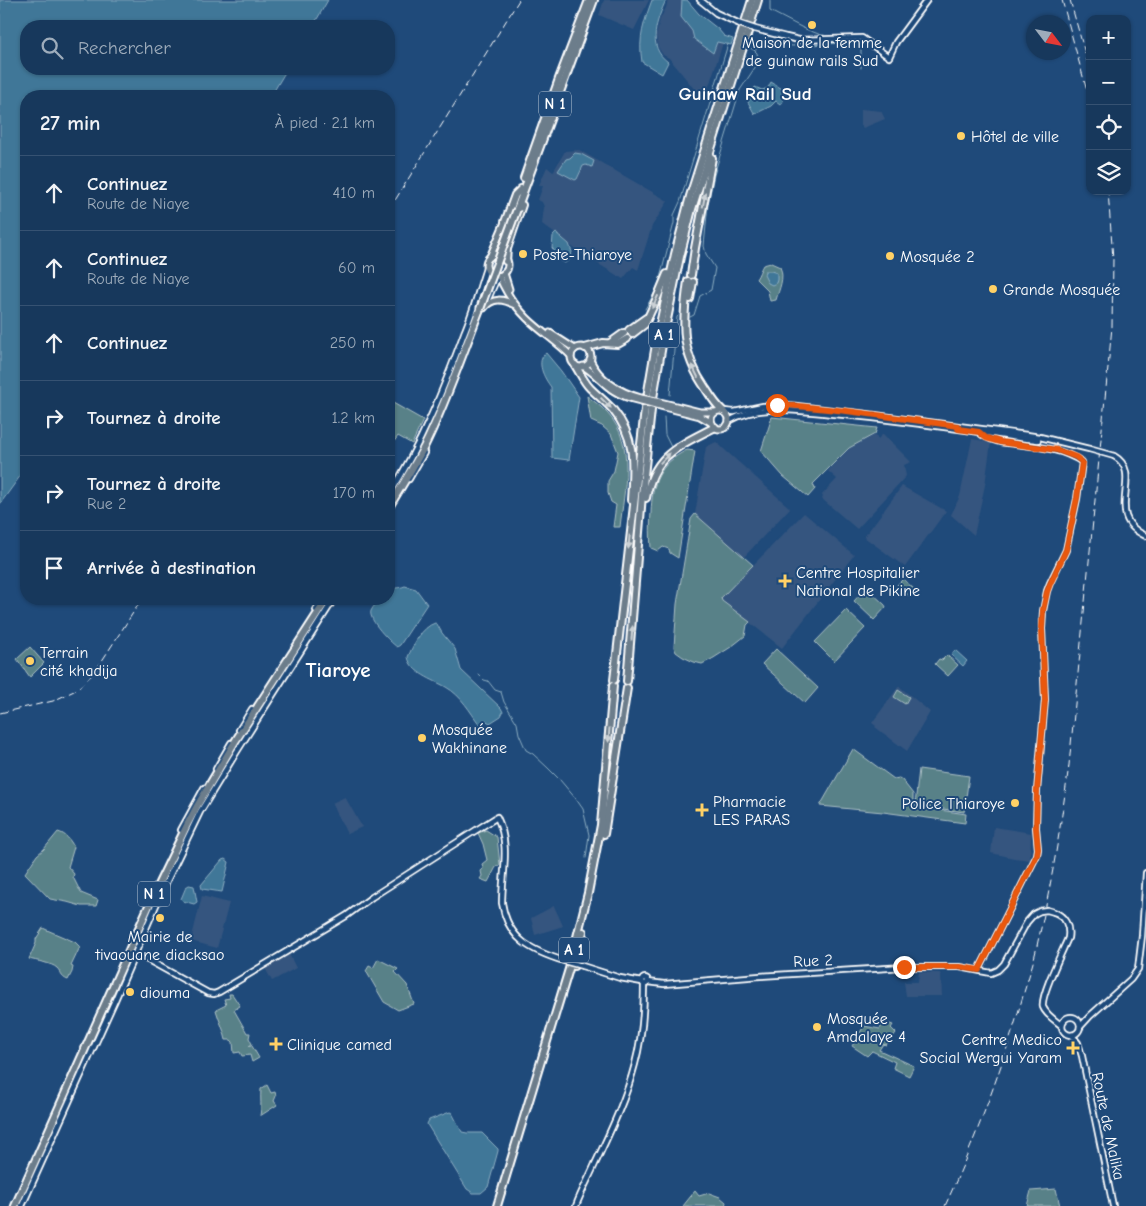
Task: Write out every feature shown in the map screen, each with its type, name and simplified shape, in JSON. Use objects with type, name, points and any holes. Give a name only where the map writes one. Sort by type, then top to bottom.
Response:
[{"type":"highway","name":"N 1","points":[[523,189],[548,111],[589,0]]},
{"type":"highway","name":"N 1","points":[[395,499],[431,431],[475,325],[516,208],[594,0]]},
{"type":"highway","name":"A 1","points":[[497,1206],[569,969],[588,893],[601,825],[613,683],[632,515],[656,347],[675,254],[702,159],[752,0]]},
{"type":"highway","name":"A 1","points":[[501,1206],[582,938],[600,856],[627,684],[640,518],[652,410],[663,340],[692,209],[758,0]]},
{"type":"highway","points":[[720,120],[695,248],[696,256],[690,278],[689,301],[686,306],[684,326],[685,340],[691,363],[701,383],[723,411]]},
{"type":"highway","points":[[505,222],[515,195],[523,189]]},
{"type":"highway","points":[[506,261],[507,249],[523,200],[523,189]]},
{"type":"highway","points":[[585,348],[610,343],[628,335],[647,318],[675,254]]},
{"type":"highway","name":"N 1","points":[[395,490],[413,461],[425,436],[480,308]]},
{"type":"highway","points":[[575,365],[586,384],[614,411],[627,434],[633,457],[630,508],[632,515]]},
{"type":"highway","points":[[640,518],[644,510],[650,480],[660,462],[674,450],[713,425]]},
{"type":"highway","name":"N 1","points":[[13,1206],[117,976],[131,953],[150,901],[187,822],[321,605]]},
{"type":"highway","name":"N 1","points":[[21,1206],[131,953],[190,826],[328,605]]},
{"type":"main road","points":[[490,257],[500,255],[504,257],[507,269],[500,275],[492,275],[486,268],[487,262],[505,222]]},
{"type":"main road","points":[[500,275],[516,305],[571,356],[575,365],[584,366],[590,370],[615,392],[627,398],[641,399]]},
{"type":"main road","points":[[500,275],[528,314],[547,331],[575,349]]},
{"type":"main road","points":[[480,308],[500,299],[516,305]]},
{"type":"main road","points":[[571,356],[572,352],[578,347],[585,348],[589,352],[590,360],[595,369],[615,387],[627,394],[641,399],[700,416],[713,425],[722,428],[726,426],[728,421],[728,417],[723,411],[700,412],[656,403]]},
{"type":"main road","points":[[584,366],[590,360]]},
{"type":"main road","points":[[713,425],[711,417],[715,412]]},
{"type":"street","points":[[700,0],[716,13],[740,24],[786,38],[799,40],[862,38],[889,57],[896,42],[927,0]]},
{"type":"street","points":[[395,485],[427,425],[465,332],[486,268]]},
{"type":"street","points":[[480,308],[500,275]]},
{"type":"street","points":[[728,421],[767,407]]},
{"type":"street","points":[[723,411],[732,412],[767,407],[1040,438],[1114,456],[1124,460],[1130,466]]},
{"type":"street","points":[[965,428],[979,432],[1043,439]]},
{"type":"street","points":[[979,432],[992,440],[1000,442],[1057,450],[1076,457],[1082,462],[1077,498],[1066,550],[1050,584],[1043,610],[1045,700],[1037,791],[1037,855],[979,970]]},
{"type":"street","points":[[395,501],[399,494]]},
{"type":"street","points":[[1131,497],[1128,511],[1129,520],[1137,531],[1146,536]]},
{"type":"street","name":"Rue 2","points":[[131,953],[148,960],[208,993],[214,994],[346,916],[497,817],[504,840],[505,858],[502,903],[504,912],[510,928],[518,938],[531,948],[545,955],[620,978],[644,983],[664,984],[904,967],[960,967],[991,973],[1004,964],[1027,922],[1034,914],[1047,910],[1057,913],[1064,918],[1069,932],[1043,1000],[1044,1010],[1053,1019]]},
{"type":"street","points":[[1053,1019],[1062,1026],[1066,1033],[1072,1035],[1131,979],[1138,969],[1146,873]]},
{"type":"street","points":[[576,1206],[606,1140],[633,1072],[641,1034],[644,983]]},
{"type":"street","points":[[1079,1021],[1090,1016]]},
{"type":"street","points":[[1062,1026],[1068,1017],[1072,1017],[1079,1021],[1080,1028]]},
{"type":"street","points":[[1053,1019],[1064,1021]]},
{"type":"street","name":"Route de Malika","points":[[1080,1028],[1081,1051]]},
{"type":"street","name":"Route de Malika","points":[[1072,1035],[1081,1051],[1113,1206]]},
{"type":"shaded area","points":[[0,0],[328,0],[316,20],[20,20],[20,75],[283,75],[275,90],[20,90],[20,476],[0,504]]},
{"type":"shaded area","points":[[604,0],[649,0],[634,30],[599,15]]},
{"type":"shaded area","points":[[652,0],[666,0],[655,32],[657,48],[661,56],[668,62],[662,74],[642,62],[641,38]]},
{"type":"shaded area","points":[[668,0],[682,0],[681,17],[692,31],[694,39],[714,51],[717,42],[723,43],[704,101],[658,47],[656,36],[660,19]]},
{"type":"shaded area","points":[[682,0],[687,0],[699,14],[724,36],[733,39],[731,45],[717,42],[713,53],[694,39],[692,31],[681,17]]},
{"type":"shaded area","points":[[771,82],[787,92],[782,103],[780,104],[776,101],[771,106],[755,114],[748,102],[755,87],[762,90],[768,88]]},
{"type":"shaded area","points":[[861,109],[881,111],[885,119],[863,128],[861,125]]},
{"type":"shaded area","points":[[579,150],[668,201],[652,226],[638,270],[633,267],[623,279],[579,252],[542,224],[544,207],[542,202],[538,200],[543,186],[539,185],[547,167],[553,172],[565,151]]},
{"type":"shaded area","points":[[575,153],[594,161],[592,167],[583,166],[575,180],[558,171],[566,159]]},
{"type":"shaded area","points":[[556,233],[569,244],[572,252],[570,259],[565,263],[555,257],[552,248],[553,236]]},
{"type":"shaded area","points":[[765,271],[777,273],[776,283],[772,285],[768,283],[764,275]]},
{"type":"shaded area","points":[[546,353],[579,397],[569,460],[552,458],[551,387],[543,374],[541,365],[541,360]]},
{"type":"shaded area","points":[[883,434],[911,462],[904,465],[906,476],[857,529],[822,499],[822,495],[837,479],[828,471],[850,448],[875,435],[878,439]]},
{"type":"shaded area","points":[[972,439],[991,442],[985,485],[974,535],[951,515],[960,496]]},
{"type":"shaded area","points":[[716,442],[790,508],[744,557],[695,514],[706,447]]},
{"type":"shaded area","points":[[902,486],[946,511],[905,567],[864,537]]},
{"type":"shaded area","name":"Centre Hospitalier National de Pikine","points":[[804,513],[854,555],[782,648],[721,600],[721,598]]},
{"type":"shaded area","points":[[405,586],[416,589],[427,604],[397,647],[376,625],[371,615],[371,611],[375,605],[395,605],[395,588]]},
{"type":"shaded area","points":[[435,623],[455,649],[461,670],[501,708],[503,712],[501,716],[490,723],[485,720],[484,725],[480,725],[457,695],[418,672],[410,663],[408,657],[415,642],[426,628]]},
{"type":"shaded area","points":[[955,650],[967,661],[963,666],[951,655]]},
{"type":"shaded area","points":[[899,686],[930,712],[907,751],[872,723]]},
{"type":"shaded area","points":[[345,797],[362,827],[347,834],[332,803]]},
{"type":"shaded area","points":[[994,827],[1031,833],[1030,860],[991,853]]},
{"type":"shaded area","points":[[225,859],[229,862],[222,892],[202,889],[201,885],[222,860]]},
{"type":"shaded area","points":[[189,885],[194,886],[197,902],[194,904],[181,899],[186,887]]},
{"type":"shaded area","points":[[202,896],[229,903],[217,948],[191,941]]},
{"type":"shaded area","points":[[554,906],[563,926],[535,935],[531,918]]},
{"type":"shaded area","points":[[289,954],[296,968],[272,981],[265,968]]},
{"type":"shaded area","points":[[919,972],[940,973],[942,996],[906,996],[904,982],[918,982]]},
{"type":"shaded area","points":[[450,1112],[462,1132],[482,1133],[498,1149],[488,1187],[481,1193],[473,1193],[467,1189],[427,1124],[429,1120]]},
{"type":"green space","points":[[771,263],[780,267],[782,275],[776,300],[770,301],[768,291],[756,279],[763,265]]},
{"type":"green space","points":[[587,396],[608,414],[617,426],[622,440],[626,468],[620,527],[613,527],[616,505],[611,502],[608,493],[608,481],[614,471],[618,452],[611,434],[602,426],[591,421]]},
{"type":"green space","points":[[395,404],[423,420],[412,444],[398,436],[395,440]]},
{"type":"green space","points":[[772,417],[877,428],[875,434],[849,448],[813,484],[815,489],[808,497],[783,476],[761,451]]},
{"type":"green space","points":[[687,450],[695,451],[678,558],[670,553],[669,549],[663,547],[658,551],[651,548],[652,502],[655,484],[664,468],[677,455]]},
{"type":"green space","points":[[695,514],[753,565],[721,598],[722,601],[750,622],[747,625],[745,636],[731,647],[702,664],[683,657],[676,652],[674,647],[677,604],[691,519]]},
{"type":"green space","points":[[903,579],[915,590],[909,596],[897,585]]},
{"type":"green space","points":[[866,588],[886,607],[874,620],[854,601]]},
{"type":"green space","points":[[846,610],[865,628],[834,661],[815,642]]},
{"type":"green space","name":"Terrain cité khadija","points":[[30,647],[44,663],[30,677],[17,659]]},
{"type":"green space","points":[[776,649],[818,688],[805,703],[762,664]]},
{"type":"green space","points":[[947,655],[958,665],[948,676],[935,664],[939,659],[942,660]]},
{"type":"green space","points":[[898,690],[909,697],[905,704],[894,697]]},
{"type":"green space","points":[[853,749],[894,779],[899,778],[902,780],[913,794],[913,806],[966,814],[965,823],[820,806]]},
{"type":"green space","points":[[919,769],[969,776],[964,812],[915,805]]},
{"type":"green space","points":[[486,830],[497,837],[500,865],[496,867],[488,882],[480,879],[483,869],[482,864],[487,860],[478,833]]},
{"type":"green space","points":[[58,832],[63,834],[74,847],[68,867],[74,874],[73,877],[81,893],[98,900],[96,906],[81,906],[50,899],[25,873],[37,855]]},
{"type":"green space","points":[[43,928],[75,942],[80,947],[71,966],[73,967],[72,972],[68,980],[64,978],[55,966],[29,959],[36,939]]},
{"type":"green space","points":[[378,959],[398,969],[395,972],[407,985],[414,1004],[398,1010],[384,1002],[366,971],[369,966],[373,968]]},
{"type":"green space","points":[[229,994],[232,994],[240,1006],[234,1010],[247,1033],[250,1033],[249,1038],[252,1044],[249,1046],[252,1046],[259,1058],[252,1062],[250,1055],[242,1056],[240,1052],[234,1053],[233,1042],[226,1040],[216,1010],[226,1005],[224,999],[230,998]]},
{"type":"green space","points":[[883,1022],[893,1025],[891,1028],[896,1033],[879,1050],[914,1066],[909,1076],[893,1068],[895,1062],[872,1051],[867,1056],[852,1046],[864,1026],[880,1029]]},
{"type":"green space","points":[[267,1085],[271,1093],[275,1092],[274,1101],[277,1105],[260,1116],[261,1089]]},
{"type":"green space","points":[[1056,1189],[1060,1206],[1027,1206],[1031,1191]]},
{"type":"green space","points":[[695,1191],[699,1196],[709,1193],[720,1197],[726,1202],[725,1206],[683,1206]]},
{"type":"waterway","points":[[770,0],[770,11],[803,28],[824,35]]},
{"type":"waterway","points":[[755,50],[767,42],[792,46],[860,42],[861,68]]},
{"type":"waterway","points":[[645,309],[659,282],[674,223],[674,215],[680,202],[728,44]]},
{"type":"waterway","points":[[690,317],[694,315],[700,296],[711,290],[715,268],[706,254],[704,246],[708,204],[714,175],[740,90],[756,66],[758,59],[757,53],[750,48]]},
{"type":"waterway","points":[[670,395],[678,316]]},
{"type":"waterway","points":[[664,417],[665,435],[671,447]]},
{"type":"waterway","points":[[478,674],[488,681],[495,690],[501,692],[504,702],[517,723],[519,734],[526,750],[533,754],[558,778]]},
{"type":"waterway","points":[[560,780],[583,809],[589,835],[586,858]]},
{"type":"tunnel","points":[[686,280],[687,274]]},
{"type":"railway","points":[[395,200],[519,0]]},
{"type":"railway","points":[[1062,0],[1086,87]]},
{"type":"railway","points":[[1070,0],[1087,60]]},
{"type":"railway","points":[[945,1206],[989,1099],[1017,1017],[1037,947],[1059,831],[1069,765],[1112,327],[1113,259],[1108,195]]},
{"type":"railway","points":[[0,713],[53,701],[74,691],[83,684],[96,670],[138,605]]},
{"type":"place","name":"Maison de la femme de guinaw rails Sud","points":[[812,25]]},
{"type":"place","name":"Hôtel de ville","points":[[961,136]]},
{"type":"place","name":"Poste-Thiaroye","points":[[523,254]]},
{"type":"place","name":"Mosquée 2","points":[[890,256]]},
{"type":"place","name":"Grande Mosquée","points":[[993,289]]},
{"type":"place","name":"Centre Hospitalier National de Pikine","points":[[785,581]]},
{"type":"place","name":"Terrain cité khadija","points":[[30,661]]},
{"type":"place","name":"Mosquée Wakhinane","points":[[422,738]]},
{"type":"place","name":"Police Thiaroye","points":[[1015,803]]},
{"type":"place","name":"Pharmacie LES PARAS","points":[[702,810]]},
{"type":"place","name":"Mairie de tivaouane diacksao","points":[[160,918]]},
{"type":"place","name":"diouma","points":[[130,992]]},
{"type":"place","name":"Mosquée Amdalaye 4","points":[[817,1027]]},
{"type":"place","name":"Clinique camed","points":[[276,1044]]},
{"type":"place","name":"Centre Medico Social Wergui Yaram","points":[[1073,1048]]},
{"type":"district","name":"Guinaw Rail Sud","points":[[745,93]]},
{"type":"district","name":"Tiaroye","points":[[338,670]]},
{"type":"route","points":[[777,405],[847,411],[958,426],[958,429],[979,432],[986,438],[1000,442],[1057,450],[1076,457],[1082,462],[1077,498],[1066,550],[1050,584],[1043,610],[1045,700],[1037,791],[1037,855],[979,970],[960,967],[904,967]]}]
